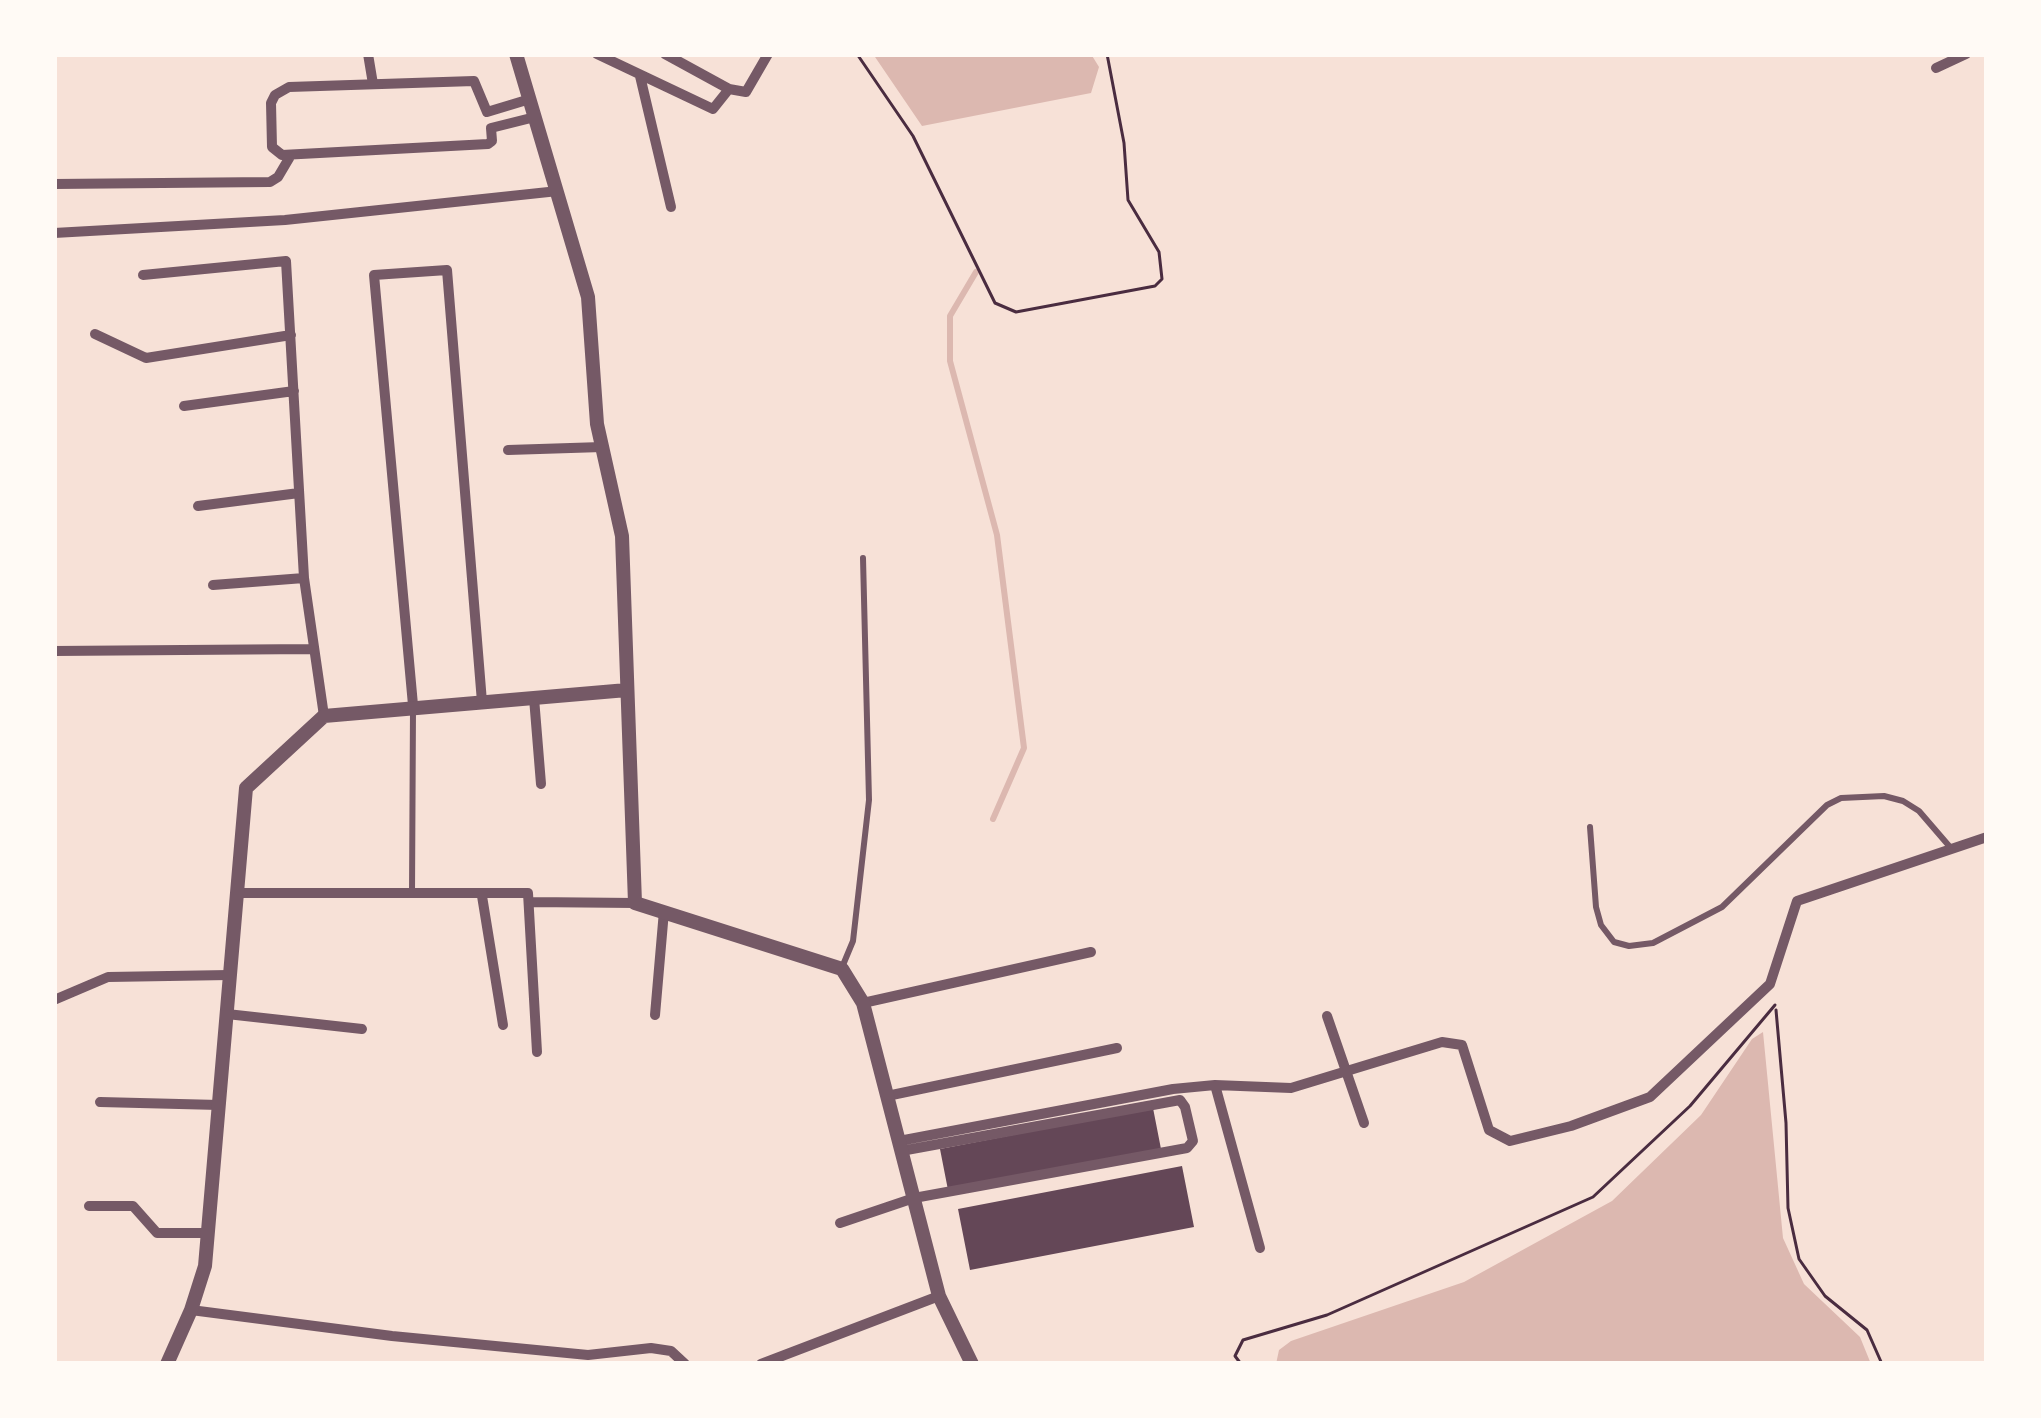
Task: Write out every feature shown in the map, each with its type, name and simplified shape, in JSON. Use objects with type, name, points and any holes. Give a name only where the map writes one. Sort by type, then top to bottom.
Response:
[{"type":"street","points":[[368,54],[373,84]]},
{"type":"street","points":[[516,54],[588,297],[597,424],[622,536],[635,903]]},
{"type":"street","points":[[597,54],[713,109],[729,89]]},
{"type":"street","points":[[666,54],[729,89],[746,92],[768,54]]},
{"type":"street","points":[[1936,68],[1966,54]]},
{"type":"street","points":[[640,76],[671,207]]},
{"type":"street","points":[[474,81],[492,141],[292,155],[282,155],[272,147],[269,111],[275,95],[289,87],[373,84],[474,81]]},
{"type":"street","points":[[487,112],[530,99]]},
{"type":"street","points":[[491,128],[536,117]]},
{"type":"street","points":[[54,184],[270,182],[292,155]]},
{"type":"street","points":[[54,232],[285,220],[558,190]]},
{"type":"street","points":[[143,275],[286,261],[304,578],[324,716]]},
{"type":"street","points":[[413,705],[374,275],[447,270],[482,702]]},
{"type":"street","points":[[95,334],[146,358],[290,335]]},
{"type":"street","points":[[184,406],[294,391]]},
{"type":"street","points":[[508,450],[602,447]]},
{"type":"street","points":[[198,506],[299,493]]},
{"type":"street","points":[[213,585],[304,578]]},
{"type":"street","points":[[54,652],[313,650]]},
{"type":"street","points":[[167,1364],[205,1266],[246,788],[324,716],[627,690]]},
{"type":"street","points":[[534,698],[541,784]]},
{"type":"street","points":[[900,1146],[1108,1100],[1215,1085],[1291,1088],[1442,1042],[1462,1045],[1489,1130],[1510,1141],[1571,1126],[1650,1097],[1771,984],[1797,901],[1987,837]]},
{"type":"street","points":[[237,893],[527,893],[537,1052]]},
{"type":"street","points":[[482,896],[502,1025]]},
{"type":"street","points":[[530,902],[635,903],[842,968],[862,1003],[939,1296],[972,1364]]},
{"type":"street","points":[[655,1015],[664,911]]},
{"type":"street","points":[[862,1003],[1091,952]]},
{"type":"street","points":[[54,1000],[108,977],[229,975]]},
{"type":"street","points":[[227,1014],[362,1029]]},
{"type":"street","points":[[1327,1016],[1364,1123]]},
{"type":"street","points":[[887,1096],[1117,1048]]},
{"type":"street","points":[[1215,1085],[1260,1248]]},
{"type":"street","points":[[840,1223],[914,1198],[1187,1148],[1193,1142],[1180,1100],[900,1146]]},
{"type":"street","points":[[100,1102],[219,1105]]},
{"type":"street","points":[[89,1206],[133,1207],[157,1233],[208,1233]]},
{"type":"street","points":[[760,1364],[939,1296]]},
{"type":"street","points":[[191,1310],[392,1336],[588,1354],[652,1348],[671,1351],[685,1364]]},
{"type":"lane","points":[[842,968],[853,941],[869,800],[863,558]]},
{"type":"lane","points":[[412,896],[413,705]]},
{"type":"lane","points":[[1590,827],[1595,907],[1601,926],[1614,942],[1629,946],[1653,943],[1722,907],[1840,798],[1884,796],[1904,802],[1950,847]]},
{"type":"path","points":[[857,54],[913,136],[995,303],[1016,312],[1155,286],[1162,279],[1159,252],[1128,200],[1124,143],[1107,54]]},
{"type":"path","points":[[1241,1364],[1234,1356],[1243,1340],[1327,1315],[1593,1197],[1690,1106],[1775,1005],[1788,1208],[1799,1259],[1825,1296],[1867,1330],[1882,1364]]},
{"type":"shaded area","points":[[873,54],[1091,54],[1099,67],[1091,93],[922,126]]},
{"type":"shaded area","points":[[1763,1032],[1783,1238],[1804,1284],[1860,1337],[1871,1364],[1276,1364],[1279,1350],[1291,1341],[1464,1282],[1612,1201],[1701,1115],[1752,1039]]},
{"type":"building","points":[[1153,1108],[1161,1149],[948,1190],[940,1149]]},
{"type":"building","points":[[1182,1166],[1194,1227],[970,1270],[958,1209]]},
{"type":"waterway","points":[[976,272],[950,316],[950,361],[997,535],[1024,748],[993,819]]}]
